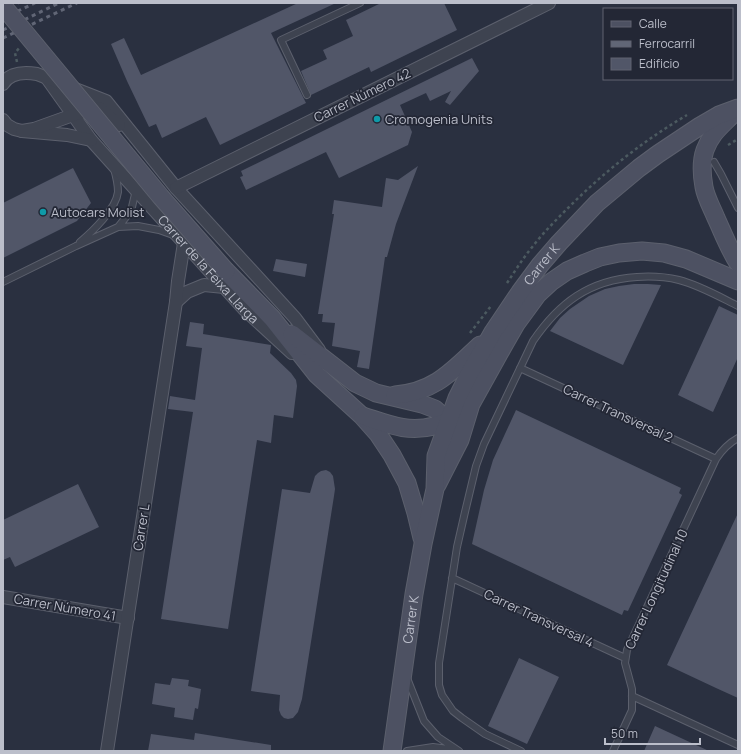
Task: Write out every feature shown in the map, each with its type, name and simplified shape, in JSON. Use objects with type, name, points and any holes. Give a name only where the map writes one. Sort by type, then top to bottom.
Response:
[{"type":"main road","name":"Carrer de la Feixa Llarga","points":[[3,6],[161,197],[226,271],[272,318],[317,375],[362,416],[378,434],[407,483],[423,544]]},
{"type":"main road","points":[[738,108],[716,130],[705,151],[703,159],[704,186],[708,200],[727,243],[738,262]]},
{"type":"main road","name":"Carrer K","points":[[392,751],[414,594],[435,489],[436,456],[457,398],[468,376],[493,332],[540,265],[598,203],[639,168],[668,148],[707,122],[738,108]]},
{"type":"main road","name":"Carrer K","points":[[435,489],[460,440],[471,404],[504,343],[538,294],[551,282],[585,263],[619,253],[642,251],[664,253],[686,259],[738,281]]},
{"type":"main road","name":"Carrer de la Feixa Llarga","points":[[272,318],[355,383],[381,394],[422,404],[435,410],[448,422]]},
{"type":"main road","name":"Carrer de la Feixa Llarga","points":[[381,394],[408,394],[426,388],[441,380],[493,332]]},
{"type":"main road","name":"Carrer de la Feixa Llarga","points":[[362,416],[392,426],[416,429],[448,422],[471,404]]},
{"type":"main road","points":[[448,422],[450,432],[449,461]]},
{"type":"street","name":"Carrer Número 42","points":[[176,188],[549,3]]},
{"type":"street","name":"Carrer de la Feixa Llarga","points":[[3,84],[10,77],[19,74],[37,74],[106,101],[176,188],[295,318],[330,363]]},
{"type":"street","name":"Carrer de la Feixa Llarga","points":[[46,77],[91,140],[181,240],[244,309],[317,375]]},
{"type":"street","name":"Carrer de la Feixa Llarga","points":[[22,131],[34,129],[73,115],[99,108],[116,122],[161,177],[176,188]]},
{"type":"street","points":[[3,120],[7,125],[22,131],[67,135],[91,140]]},
{"type":"street","name":"Carrer L","points":[[107,751],[176,302],[181,240]]},
{"type":"street","points":[[176,302],[187,292],[204,286],[224,287]]},
{"type":"street","name":"Carrer Número 41","points":[[3,596],[128,618]]},
{"type":"lane","points":[[307,95],[281,40],[360,3]]},
{"type":"lane","points":[[76,246],[96,227],[112,206],[118,192],[112,162]]},
{"type":"lane","points":[[714,162],[738,208]]},
{"type":"lane","points":[[118,227],[132,212],[136,190]]},
{"type":"lane","points":[[3,282],[118,227],[138,226],[159,230],[181,240]]},
{"type":"lane","points":[[521,751],[485,734],[453,711],[442,695],[439,685],[438,663],[452,578],[476,466],[484,444],[533,341],[543,326],[569,301],[588,289],[607,281],[624,277],[666,277],[693,285],[738,306]]},
{"type":"lane","name":"Carrer Transversal 2","points":[[520,368],[716,459]]},
{"type":"lane","name":"Carrer Longitudinal 10","points":[[613,751],[632,710],[631,682],[626,663],[627,650],[630,641],[716,459],[729,444],[738,438]]},
{"type":"lane","name":"Carrer Transversal 4","points":[[452,578],[626,658]]},
{"type":"lane","points":[[404,670],[424,721],[438,737],[459,751]]},
{"type":"lane","points":[[632,696],[738,745]]},
{"type":"lane","points":[[407,751],[433,747],[459,751]]},
{"type":"path","points":[[728,145],[738,139]]},
{"type":"path","points":[[470,334],[481,320]]},
{"type":"building","points":[[298,3],[336,3],[271,33],[306,103],[220,145],[206,117],[162,138],[156,124],[149,127],[111,44],[124,38],[141,75]]},
{"type":"building","points":[[381,3],[444,3],[457,30],[371,72],[369,67],[311,95],[301,71],[327,59],[323,50],[353,36],[346,20]]},
{"type":"building","name":"Cromogenia Units","points":[[472,58],[479,71],[450,105],[445,102],[451,91],[430,101],[426,93],[400,105],[412,132],[408,145],[339,178],[326,152],[246,190],[240,177],[243,176],[241,171]]},
{"type":"building","points":[[418,166],[396,224],[387,257],[385,257],[369,369],[357,367],[360,351],[332,346],[335,323],[322,322],[323,314],[318,314],[334,214],[332,214],[334,200],[382,207],[386,178],[398,180]]},
{"type":"building","name":"Autocars Molist","points":[[73,168],[91,203],[77,221],[3,258],[3,203]]},
{"type":"building","points":[[276,259],[307,264],[305,277],[273,271]]},
{"type":"building","points":[[634,284],[661,285],[623,365],[550,331],[560,318],[570,309],[589,296],[605,289]]},
{"type":"building","points":[[719,306],[738,315],[738,357],[713,412],[678,395]]},
{"type":"building","points":[[190,322],[204,324],[203,334],[271,345],[270,353],[291,373],[296,380],[297,386],[293,418],[274,415],[271,443],[257,440],[228,629],[161,619],[193,412],[168,409],[170,396],[195,400],[202,348],[186,346]]},
{"type":"building","points":[[516,410],[681,488],[679,493],[682,495],[628,611],[624,610],[622,615],[472,544],[484,490],[493,460]]},
{"type":"building","points":[[326,470],[333,476],[335,489],[334,496],[302,699],[298,712],[293,718],[288,719],[281,715],[279,710],[280,695],[251,691],[282,489],[310,493],[315,476],[321,471]]},
{"type":"building","points":[[78,484],[99,527],[15,567],[10,557],[3,560],[3,520]]},
{"type":"building","points":[[738,513],[738,698],[667,665]]},
{"type":"building","points":[[519,658],[559,677],[527,744],[488,726]]},
{"type":"building","points":[[172,678],[189,680],[188,686],[201,689],[198,709],[195,708],[193,720],[174,717],[175,708],[152,704],[155,683],[170,685]]},
{"type":"building","points":[[655,726],[709,751],[644,751]]},
{"type":"building","points":[[195,733],[271,745],[271,751],[148,751],[151,734],[194,740]]},
{"type":"railway","points":[[3,10],[18,3]]},
{"type":"railway","points":[[3,18],[35,3]]},
{"type":"railway","points":[[3,30],[59,3]]},
{"type":"railway","points":[[3,38],[77,3]]},
{"type":"place","name":"Cromogenia Units","points":[[377,119]]},
{"type":"place","name":"Autocars Molist","points":[[43,212]]}]
